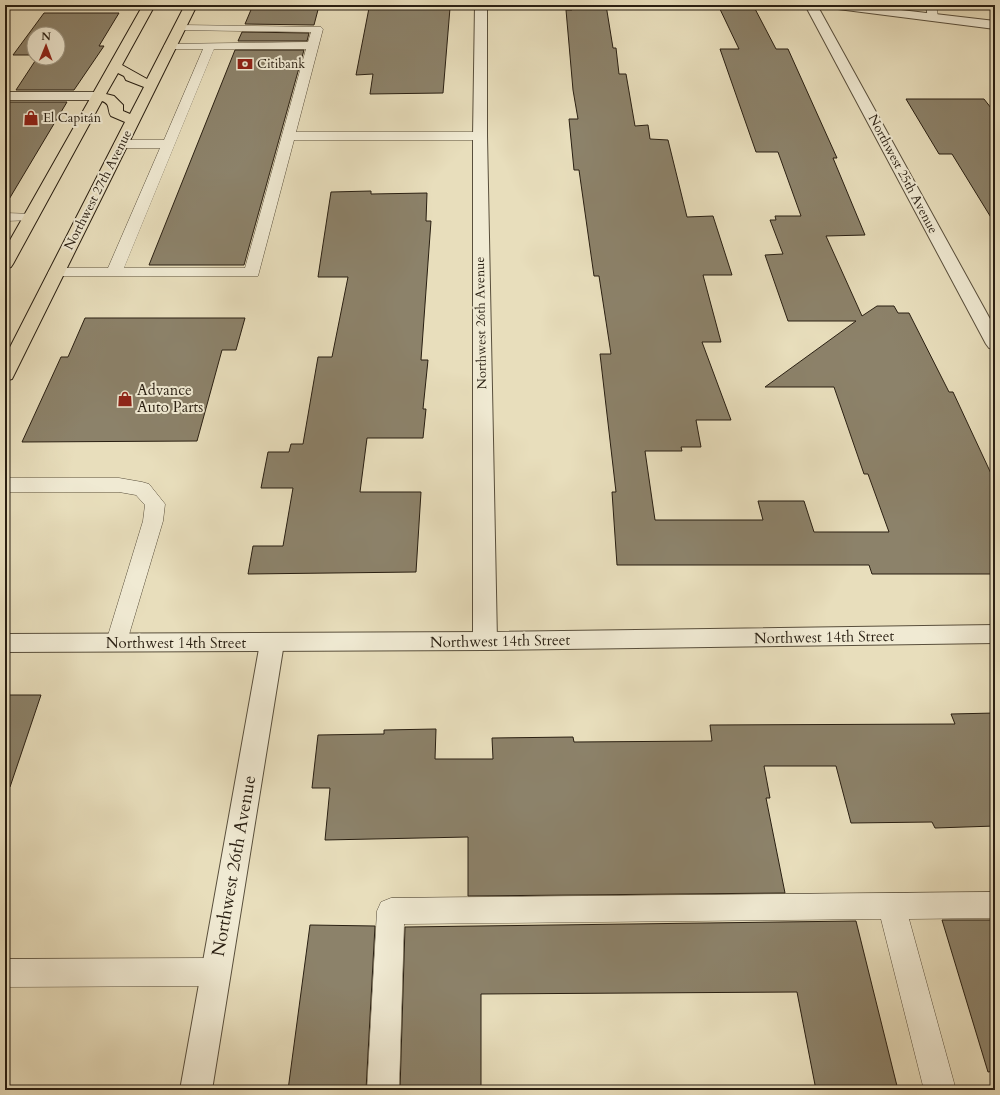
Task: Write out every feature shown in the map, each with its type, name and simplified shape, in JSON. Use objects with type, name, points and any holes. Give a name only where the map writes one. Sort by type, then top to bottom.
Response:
[{"type":"highway","points":[[7,259],[149,5]]},
{"type":"highway","name":"Northwest 27th Avenue","points":[[5,375],[191,5]]},
{"type":"highway","points":[[115,67],[130,74],[131,77],[138,81],[151,85]]},
{"type":"highway","points":[[99,96],[110,99],[116,105],[116,113],[133,120]]},
{"type":"street","name":"Northwest 26th Avenue","points":[[481,5],[480,136],[485,641]]},
{"type":"street","name":"Northwest 25th Avenue","points":[[811,5],[988,318],[995,344]]},
{"type":"street","points":[[830,5],[995,25]]},
{"type":"street","points":[[5,96],[99,96]]},
{"type":"street","name":"Northwest 14th Street","points":[[5,643],[272,643],[995,634]]},
{"type":"street","name":"Northwest 26th Avenue","points":[[196,1090],[272,643]]},
{"type":"lane","points":[[932,5],[932,17]]},
{"type":"lane","points":[[56,273],[252,273],[317,29],[180,28]]},
{"type":"lane","points":[[170,46],[313,45]]},
{"type":"lane","points":[[114,273],[210,46]]},
{"type":"lane","points":[[289,136],[480,136]]},
{"type":"lane","points":[[121,144],[168,144]]},
{"type":"lane","points":[[5,217],[31,218]]},
{"type":"lane","points":[[5,485],[119,484],[142,489],[155,504],[153,521],[117,642]]},
{"type":"lane","points":[[383,1090],[391,911],[995,905]]},
{"type":"lane","points":[[892,906],[940,1090]]},
{"type":"lane","points":[[5,973],[216,972]]},
{"type":"building","points":[[253,5],[319,6],[314,25],[245,24]]},
{"type":"building","points":[[572,5],[606,5],[613,48],[616,48],[619,74],[626,74],[635,126],[648,125],[650,139],[668,140],[687,217],[713,216],[732,275],[703,275],[721,342],[702,342],[731,420],[696,420],[701,447],[681,447],[682,451],[645,451],[655,520],[763,520],[758,501],[804,501],[814,532],[889,532],[868,474],[864,474],[834,387],[765,387],[856,321],[788,321],[765,255],[783,254],[770,220],[776,220],[775,216],[801,216],[778,152],[756,152],[720,49],[739,49],[718,5],[753,5],[776,49],[788,49],[837,158],[833,158],[865,235],[826,236],[862,316],[877,306],[894,306],[898,313],[909,313],[949,392],[953,392],[995,482],[995,574],[872,574],[869,565],[617,565],[612,492],[616,492],[600,354],[611,354],[599,276],[594,276],[579,170],[574,170],[569,119],[578,119],[573,90],[566,10],[572,10]]},
{"type":"building","points":[[369,8],[450,8],[443,93],[370,94],[373,74],[356,75]]},
{"type":"building","points":[[44,13],[119,13],[99,46],[104,46],[74,90],[16,90],[32,66],[66,66],[66,26],[34,26]]},
{"type":"building","points":[[242,32],[309,33],[307,41],[238,41]]},
{"type":"building","points":[[26,37],[26,55],[13,55]]},
{"type":"building","points":[[235,50],[304,50],[244,265],[149,265]]},
{"type":"building","points":[[906,99],[984,99],[995,113],[995,224],[952,154],[939,154]]},
{"type":"building","points":[[9,102],[67,102],[5,206],[5,107]]},
{"type":"building","points":[[371,191],[371,194],[427,193],[426,221],[431,221],[421,360],[428,360],[423,409],[426,409],[423,438],[367,438],[360,492],[421,492],[416,572],[248,574],[253,546],[283,546],[293,488],[261,488],[268,452],[289,452],[291,444],[303,444],[318,357],[332,357],[348,277],[318,277],[331,192]]},
{"type":"building","name":"Advance Auto Parts","points":[[85,318],[245,318],[236,350],[222,350],[197,441],[22,442],[61,357],[68,357]]},
{"type":"building","points":[[5,695],[41,695],[10,787],[5,786]]},
{"type":"building","points":[[995,713],[995,826],[935,828],[932,822],[851,823],[836,766],[764,766],[770,798],[766,798],[785,893],[468,896],[468,837],[325,840],[330,788],[312,788],[318,735],[384,734],[384,730],[436,729],[435,759],[493,759],[492,738],[573,737],[574,742],[712,741],[710,725],[955,724],[951,714]]},
{"type":"building","points":[[942,920],[995,920],[995,1071],[988,1072]]},
{"type":"building","points":[[856,921],[898,1090],[816,1090],[797,992],[481,994],[481,1090],[400,1090],[405,927]]},
{"type":"building","points":[[310,925],[375,926],[366,1090],[288,1090]]},
{"type":"place","name":"Citibank","points":[[245,64]]},
{"type":"place","name":"El Capitán","points":[[31,118]]},
{"type":"place","name":"Advance Auto Parts","points":[[125,399]]}]
